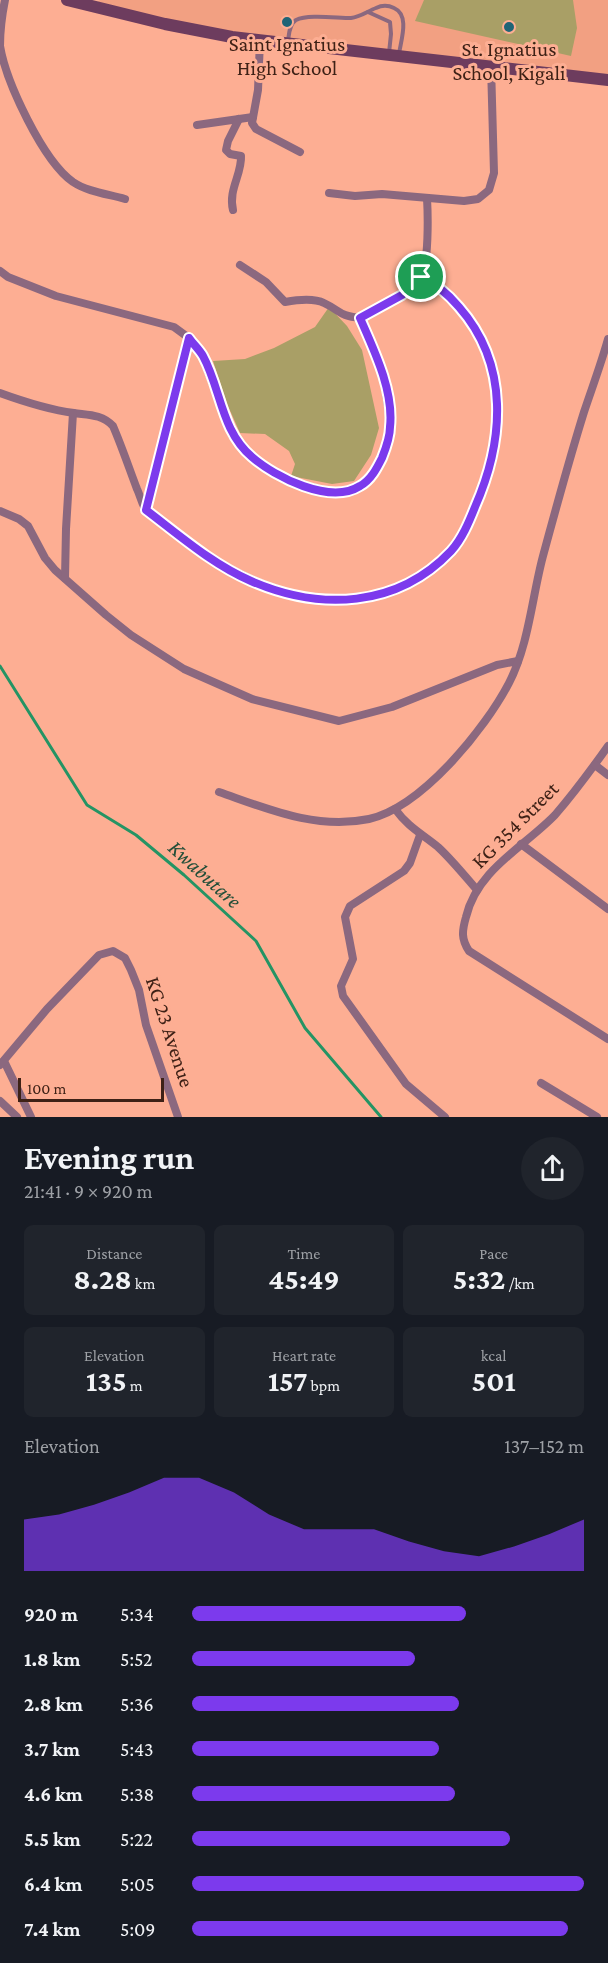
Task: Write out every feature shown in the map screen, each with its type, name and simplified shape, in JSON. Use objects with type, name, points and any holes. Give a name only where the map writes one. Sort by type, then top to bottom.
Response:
[{"type":"main road","points":[[67,0],[96,4],[165,24],[260,40],[608,80]]},
{"type":"street","points":[[5,0],[0,30],[2,63],[18,98],[53,162],[73,182],[91,190],[125,199]]},
{"type":"street","points":[[260,40],[258,90],[252,123],[256,129],[300,152]]},
{"type":"street","points":[[329,193],[356,196],[382,194],[464,201],[478,199],[489,190],[494,173],[490,65]]},
{"type":"street","points":[[197,126],[253,117]]},
{"type":"street","points":[[233,210],[231,203],[234,181],[241,156],[230,154],[226,150],[238,119]]},
{"type":"street","points":[[240,265],[266,282],[285,302],[296,300],[322,302],[344,316],[360,318],[402,295],[421,277],[428,228],[427,198]]},
{"type":"street","points":[[0,272],[56,296],[174,327],[189,338],[202,355],[232,435],[251,456],[285,480],[331,492],[351,491],[366,482],[376,469],[391,427],[384,378],[360,318]]},
{"type":"street","points":[[0,393],[74,413],[107,419],[113,426],[146,510],[200,551],[250,580],[293,595],[324,600],[351,600],[379,596],[405,587],[430,570],[453,549],[464,531],[485,484],[497,431],[497,404],[492,364],[480,334],[448,294],[433,282],[421,277]]},
{"type":"street","points":[[146,510],[189,338]]},
{"type":"street","points":[[219,792],[296,818],[353,821],[371,818],[395,809],[418,793],[466,747],[509,683],[518,661],[552,522],[608,339]]},
{"type":"street","points":[[65,578],[74,413]]},
{"type":"street","points":[[0,511],[19,519],[28,526],[50,564],[106,615],[184,669],[252,699],[339,721],[392,707],[497,665],[518,661]]},
{"type":"street","name":"KG 354 Street","points":[[608,746],[553,816],[504,859],[477,890],[467,912],[462,934],[469,951],[608,1039]]},
{"type":"street","points":[[595,765],[608,775]]},
{"type":"street","points":[[395,809],[405,822],[452,860],[477,890]]},
{"type":"street","points":[[420,835],[410,863],[404,871],[350,906],[345,917],[353,959],[341,986],[343,996],[406,1084],[445,1117]]},
{"type":"street","points":[[521,844],[608,909]]},
{"type":"street","name":"KG 23 Avenue","points":[[2,1063],[47,1009],[99,955],[113,951],[126,958],[139,990],[146,1025],[178,1117]]},
{"type":"street","points":[[2,1063],[31,1117]]},
{"type":"street","points":[[541,1083],[597,1117]]},
{"type":"street","points":[[0,1101],[17,1117]]},
{"type":"lane","points":[[287,42],[292,24],[296,20],[318,17],[356,18],[379,6],[388,6],[397,9],[404,22],[394,54]]},
{"type":"lane","points":[[368,12],[390,22],[394,54]]},
{"type":"shaded area","points":[[100,0],[608,0],[608,78],[232,37],[92,7]]},
{"type":"shaded area","points":[[424,0],[573,0],[577,28],[571,56],[415,21]]},
{"type":"shaded area","points":[[329,307],[347,326],[362,350],[379,428],[371,455],[354,481],[332,484],[291,476],[295,464],[289,451],[265,434],[240,433],[213,361],[245,359],[274,348],[315,327]]},
{"type":"waterway","name":"Kwabutare","points":[[0,666],[87,805],[136,835],[256,941],[305,1028],[381,1117]]},
{"type":"place","name":"Saint Ignatius High School","points":[[287,22]]},
{"type":"place","name":"St. Ignatius School, Kigali","points":[[509,27]]},
{"type":"route","points":[[421,277],[433,282],[448,294],[480,334],[492,364],[497,404],[497,431],[485,484],[464,531],[453,549],[430,570],[405,587],[379,596],[351,600],[324,600],[293,595],[250,580],[200,551],[146,510],[189,338],[202,355],[232,435],[251,456],[285,480],[308,487],[331,492],[351,491],[366,482],[376,469],[391,427],[384,378],[360,318],[402,295],[421,277]]}]
